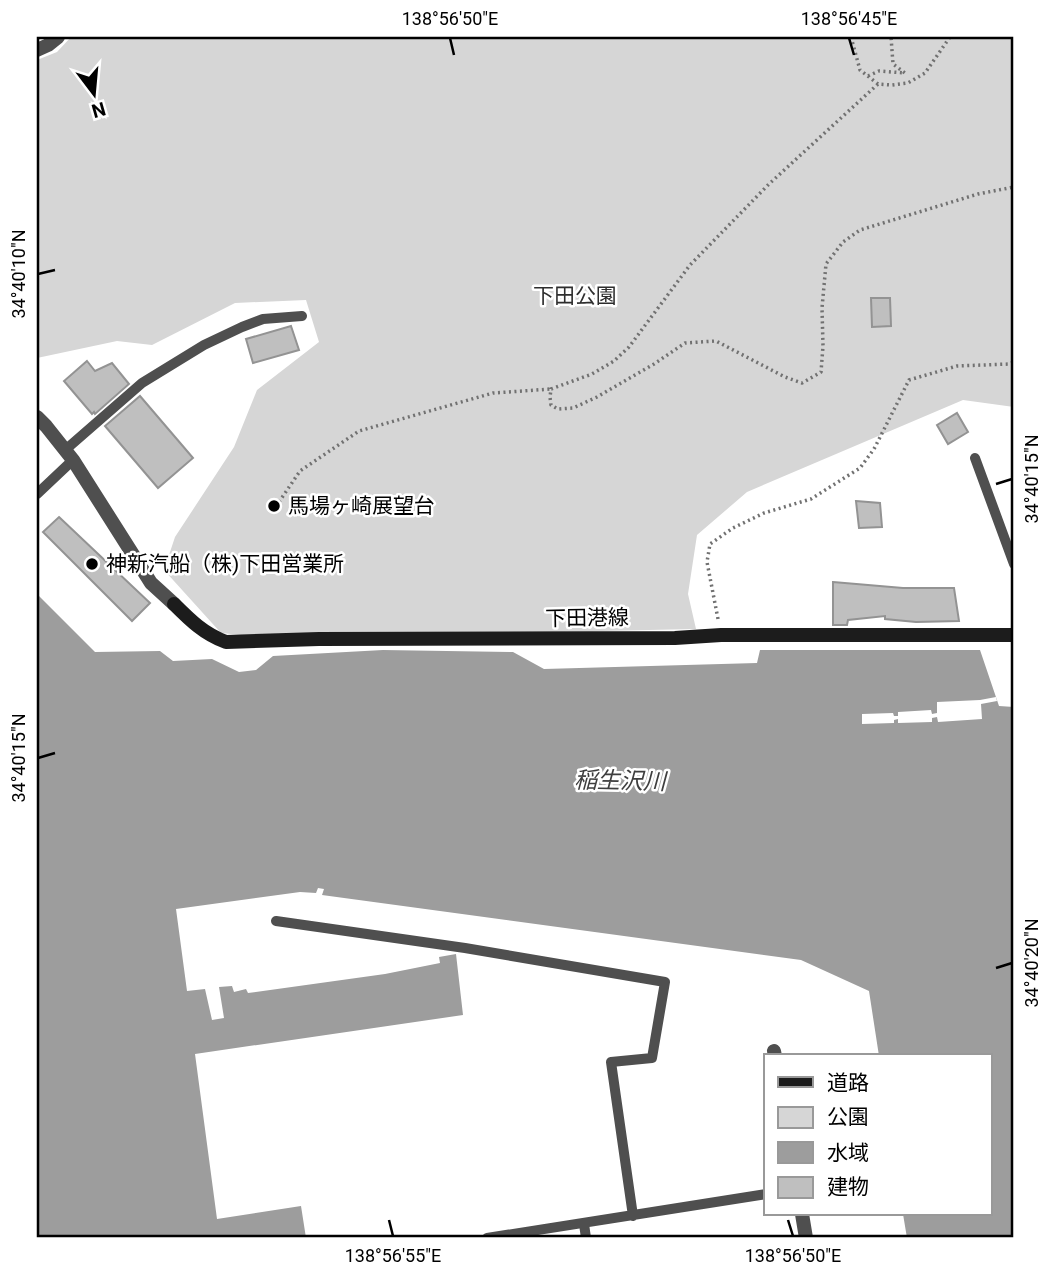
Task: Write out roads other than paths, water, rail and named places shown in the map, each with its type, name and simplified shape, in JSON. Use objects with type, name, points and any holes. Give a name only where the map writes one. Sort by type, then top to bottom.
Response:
[{"type":"main road","name":"下田港線","points":[[174,604],[212,637],[226,642],[319,639],[675,638],[721,635],[1014,635]]},
{"type":"street","points":[[37,50],[58,37]]},
{"type":"street","points":[[37,417],[68,455],[151,583],[174,604]]},
{"type":"street","points":[[802,1216],[806,1238]]},
{"type":"lane","points":[[37,494],[68,455],[142,383],[205,345],[242,327],[263,319],[302,316]]},
{"type":"lane","points":[[975,458],[1014,564]]},
{"type":"lane","points":[[276,921],[465,948],[666,982],[652,1058],[611,1062],[633,1216]]},
{"type":"lane","points":[[487,1238],[764,1194]]},
{"type":"lane","points":[[584,1224],[586,1238]]},
{"type":"water","name":"稲生沢川","points":[[37,594],[95,652],[160,651],[173,661],[212,659],[239,672],[256,670],[273,656],[383,650],[513,652],[544,669],[757,663],[760,650],[980,650],[999,706],[1014,707],[1014,1238],[907,1238],[903,1216],[992,1216],[992,1054],[879,1054],[869,991],[801,960],[322,895],[324,889],[318,888],[316,893],[300,892],[176,909],[187,991],[205,989],[212,1020],[224,1018],[219,987],[232,986],[234,992],[246,989],[248,993],[385,974],[440,963],[439,957],[456,954],[463,1015],[195,1054],[217,1219],[301,1206],[306,1238],[37,1238]]},
{"type":"place","name":"馬場ヶ崎展望台","points":[[274,506]]},
{"type":"place","name":"神新汽船（株)下田営業所","points":[[92,564]]},
{"type":"park label","name":"下田公園","points":[[575,296]]}]
